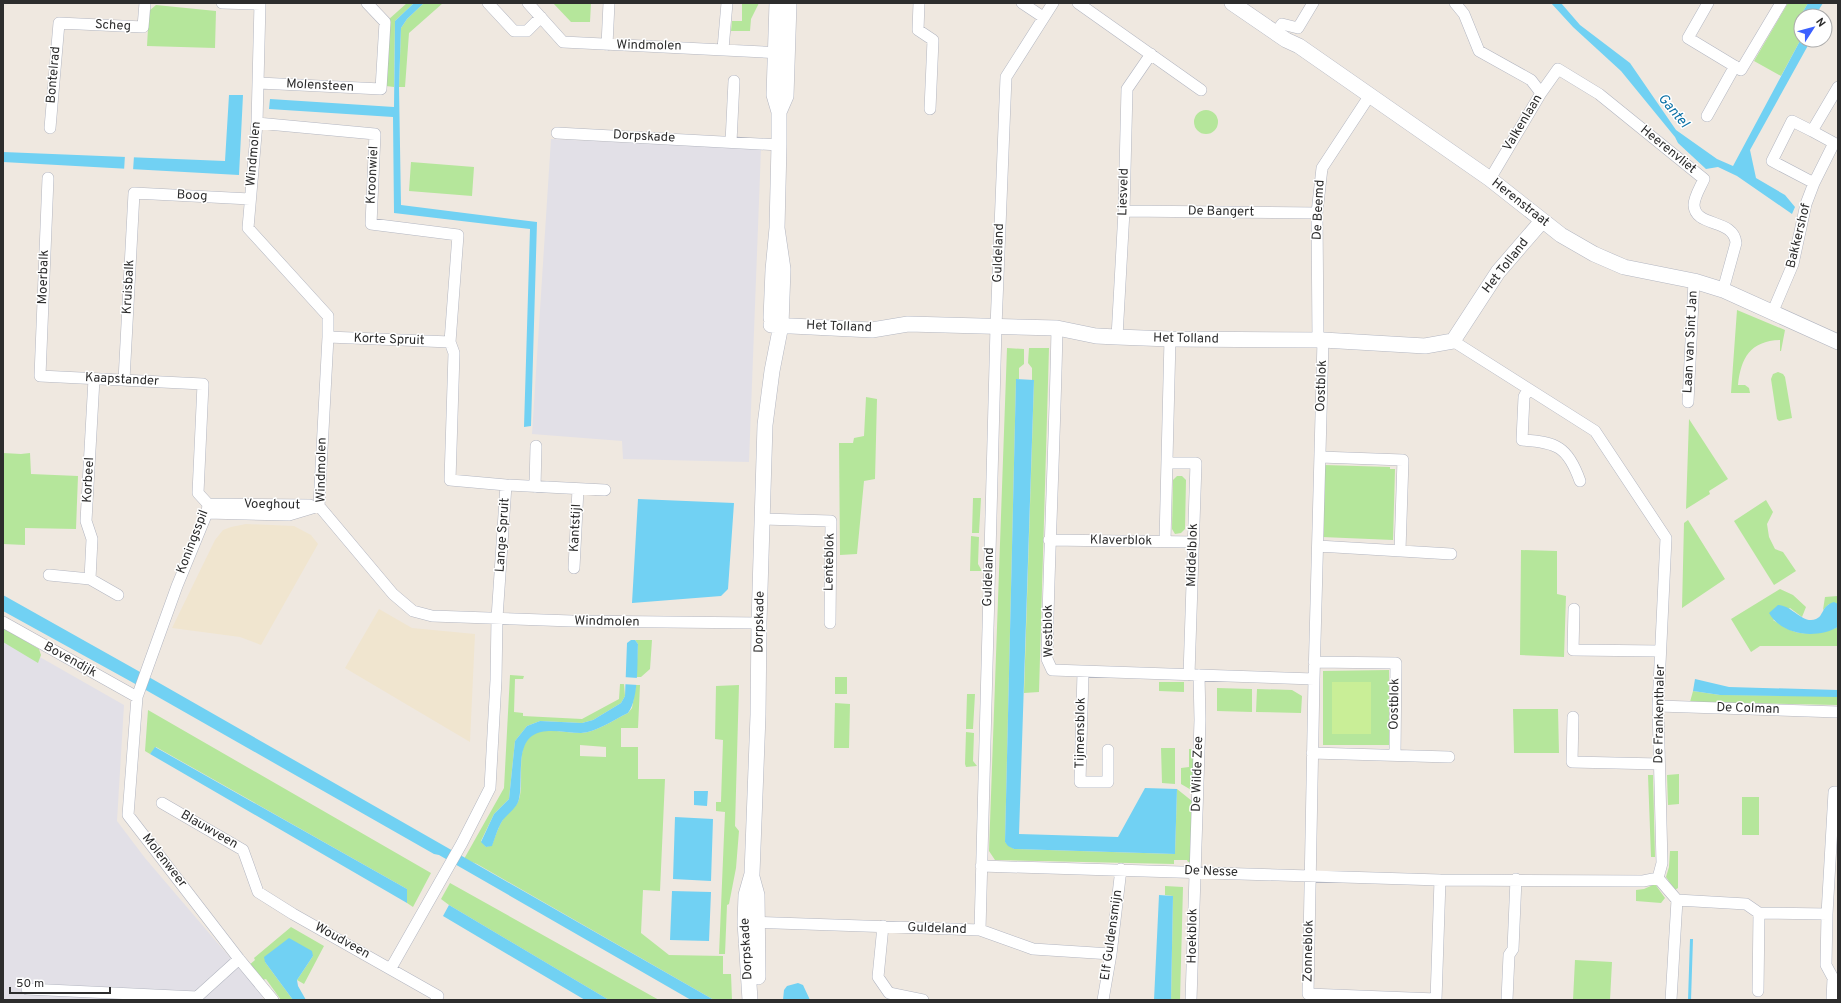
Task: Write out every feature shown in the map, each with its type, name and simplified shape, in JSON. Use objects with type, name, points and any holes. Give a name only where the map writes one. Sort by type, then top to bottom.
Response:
[{"type":"street","name":"Scheg","points":[[59,23],[143,27],[145,3]]},
{"type":"street","points":[[222,3],[260,4]]},
{"type":"street","name":"Molensteen","points":[[259,83],[381,89],[385,22],[367,3]]},
{"type":"street","points":[[488,3],[514,31],[527,31],[541,17]]},
{"type":"street","name":"Windmolen","points":[[528,3],[564,42],[780,53]]},
{"type":"street","points":[[608,45],[609,3]]},
{"type":"street","points":[[723,49],[727,3]]},
{"type":"street","name":"Dorpskade","points":[[750,1000],[751,922],[757,895],[752,874],[766,425],[776,325],[784,269],[777,228],[780,145],[779,112],[786,96],[780,53],[777,3]]},
{"type":"street","name":"Dorpskade","points":[[780,53],[789,3]]},
{"type":"street","points":[[920,3],[918,30],[933,40],[930,109]]},
{"type":"street","points":[[1022,3],[1043,16]]},
{"type":"street","name":"Guldeland","points":[[751,922],[980,930],[996,327],[1006,77],[1043,16],[1053,3]]},
{"type":"street","points":[[1078,3],[1201,90]]},
{"type":"street","name":"Herenstraat","points":[[1232,3],[1275,34],[1299,46],[1490,179],[1561,235],[1610,261],[1624,266],[1694,281],[1723,290],[1773,311],[1838,342]]},
{"type":"street","points":[[1275,34],[1282,24],[1298,28],[1313,3]]},
{"type":"street","points":[[1455,3],[1464,14],[1479,51],[1531,80],[1541,93]]},
{"type":"street","points":[[1708,3],[1688,38],[1741,70],[1781,3]]},
{"type":"street","name":"Windmolen","points":[[260,4],[257,123],[248,228],[328,316],[319,506],[393,594],[413,611],[432,616],[588,621],[759,623]]},
{"type":"street","name":"Bontelrad","points":[[50,128],[59,23]]},
{"type":"street","name":"Liesveld","points":[[1117,337],[1124,211],[1127,89],[1151,54]]},
{"type":"street","points":[[1707,116],[1735,66]]},
{"type":"street","name":"Valkenlaan","points":[[1490,179],[1541,93],[1558,69]]},
{"type":"street","name":"Heerenvliet","points":[[1558,69],[1599,94],[1704,179],[1695,200],[1694,206],[1696,213],[1701,218],[1728,229],[1736,236],[1736,243],[1723,290]]},
{"type":"street","points":[[731,142],[734,81]]},
{"type":"street","points":[[1812,131],[1838,87]]},
{"type":"street","name":"De Beemd","points":[[1321,340],[1317,213],[1322,168],[1370,95]]},
{"type":"street","name":"Bakkershof","points":[[1773,311],[1793,264],[1806,204],[1814,183],[1834,143],[1792,121],[1772,161],[1814,183]]},
{"type":"street","name":"Kroonwiel","points":[[257,123],[375,134],[371,224],[458,235]]},
{"type":"street","name":"Dorpskade","points":[[558,133],[780,145]]},
{"type":"street","name":"Moerbalk","points":[[40,376],[48,178]]},
{"type":"street","name":"Boog","points":[[134,193],[250,199]]},
{"type":"street","name":"Kruisbalk","points":[[124,380],[134,193]]},
{"type":"street","name":"De Bangert","points":[[1124,211],[1317,213]]},
{"type":"street","name":"Het Tolland","points":[[776,325],[872,330],[908,324],[1057,328],[1096,336],[1170,339],[1321,340],[1425,346],[1453,341],[1498,272],[1542,221]]},
{"type":"street","name":"Lange Spruit","points":[[391,968],[458,849],[490,788],[496,680],[497,618],[506,486],[450,480],[454,353],[450,342],[458,235]]},
{"type":"street","name":"Laan van Sint Jan","points":[[1688,402],[1694,281]]},
{"type":"street","name":"Westblok","points":[[1057,328],[1056,394],[1049,540],[1047,659],[1052,670],[1314,679]]},
{"type":"street","name":"Korte Spruit","points":[[328,338],[450,342]]},
{"type":"street","points":[[1165,541],[1170,339]]},
{"type":"street","name":"Oostblok","points":[[1310,875],[1320,457],[1321,340]]},
{"type":"street","name":"De Frankenthaler","points":[[1453,341],[1595,431],[1666,538],[1658,706],[1662,863],[1658,878]]},
{"type":"street","name":"Kaapstander","points":[[40,376],[203,384]]},
{"type":"street","name":"Korbeel","points":[[90,580],[92,539],[86,521],[94,379]]},
{"type":"street","name":"Koningsspil","points":[[137,696],[207,508],[198,493],[203,384]]},
{"type":"street","points":[[1528,389],[1524,397],[1522,440],[1542,441],[1559,447],[1574,463],[1580,481]]},
{"type":"street","points":[[535,487],[536,446]]},
{"type":"street","points":[[1320,457],[1402,460],[1400,550]]},
{"type":"street","name":"Middelblok","points":[[1167,462],[1196,463],[1194,542],[1194,675]]},
{"type":"street","name":"Kantstijl","points":[[506,486],[605,490]]},
{"type":"street","name":"Kantstijl","points":[[574,568],[578,489]]},
{"type":"street","name":"Voeghout","points":[[207,508],[289,515],[319,506]]},
{"type":"street","name":"Lenteblok","points":[[763,519],[831,521],[830,623]]},
{"type":"street","name":"Klaverblok","points":[[1049,540],[1194,542]]},
{"type":"street","points":[[1318,546],[1451,554]]},
{"type":"street","points":[[49,575],[90,580],[118,595]]},
{"type":"street","points":[[1574,608],[1573,650],[1660,651]]},
{"type":"street","name":"Bovendijk","points":[[3,622],[137,696]]},
{"type":"street","name":"Oostblok","points":[[1314,662],[1396,663],[1395,754]]},
{"type":"street","name":"Tijmensblok","points":[[1082,672],[1080,782],[1108,782],[1108,750]]},
{"type":"street","name":"De Wilde Zee","points":[[1194,675],[1200,720],[1194,872]]},
{"type":"street","name":"Molenweer","points":[[137,696],[128,815],[239,959],[273,1000]]},
{"type":"street","name":"De Colman","points":[[1658,706],[1838,712]]},
{"type":"street","points":[[1573,717],[1572,762],[1659,764]]},
{"type":"street","points":[[1312,753],[1395,754],[1449,757]]},
{"type":"street","points":[[1832,1000],[1833,978],[1826,965],[1827,914],[1834,792],[1838,792]]},
{"type":"street","name":"Blauwveen","points":[[162,803],[243,850],[258,892],[293,914]]},
{"type":"street","name":"De Nesse","points":[[981,866],[1121,869],[1440,880]]},
{"type":"street","name":"Elf Guldensmijn","points":[[1103,1000],[1111,954],[1121,869]]},
{"type":"street","name":"Hoekblok","points":[[1191,1000],[1194,872]]},
{"type":"street","name":"Zonneblok","points":[[1310,875],[1308,994],[1436,999]]},
{"type":"street","points":[[1436,999],[1440,880],[1516,879],[1643,881],[1658,878],[1677,900],[1671,1000]]},
{"type":"street","points":[[1507,1000],[1510,955],[1513,949],[1516,879]]},
{"type":"street","points":[[1677,900],[1746,904],[1759,913],[1827,914]]},
{"type":"street","points":[[1758,991],[1759,913]]},
{"type":"street","name":"Woudveen","points":[[293,914],[391,968],[438,996],[436,1000]]},
{"type":"street","name":"Dorpskade","points":[[751,922],[758,972],[760,1000]]},
{"type":"street","points":[[883,926],[878,977],[889,992],[923,1000]]},
{"type":"street","points":[[980,930],[1033,949],[1111,954]]},
{"type":"street","points":[[27,989],[197,998],[239,959]]},
{"type":"shaded area","points":[[551,139],[761,149],[749,462],[623,459],[622,441],[532,434]]},
{"type":"shaded area","points":[[246,524],[294,526],[311,535],[318,544],[261,645],[240,637],[172,628],[215,540],[223,530]]},
{"type":"shaded area","points":[[379,609],[412,628],[475,634],[470,742],[345,668]]},
{"type":"shaded area","points":[[3,636],[124,705],[117,821],[145,858],[262,995],[263,1000],[3,1000]]},
{"type":"green space","points":[[407,3],[414,3],[395,21],[394,87],[386,86],[388,20]]},
{"type":"green space","points":[[424,3],[443,3],[409,33],[405,87],[399,87],[401,28],[407,19]]},
{"type":"green space","points":[[553,3],[591,3],[590,22],[571,22]]},
{"type":"green space","points":[[742,3],[759,3],[751,19],[750,31],[731,31],[732,21],[742,21]]},
{"type":"green space","points":[[1788,3],[1808,3],[1805,8],[1793,8],[1793,48],[1796,48],[1781,76],[1754,61]]},
{"type":"green space","points":[[156,5],[216,11],[215,48],[147,46],[149,11]]},
{"type":"green space","points":[[1206,110],[1211,111],[1217,117],[1217,127],[1211,133],[1206,134],[1201,133],[1195,127],[1194,122],[1195,117],[1201,111]]},
{"type":"green space","points":[[411,162],[474,167],[472,196],[409,191]]},
{"type":"green space","points":[[1737,310],[1785,330],[1781,351],[1780,340],[1770,341],[1754,348],[1745,359],[1739,375],[1738,385],[1745,385],[1749,388],[1750,393],[1731,393]]},
{"type":"green space","points":[[1007,348],[1024,349],[1024,364],[1019,368],[1019,379],[1016,379],[1005,842],[1014,849],[1175,854],[1177,789],[1192,801],[1191,862],[1188,862],[1187,860],[1174,860],[1174,864],[995,860],[989,851]]},
{"type":"green space","points":[[1029,348],[1049,348],[1039,692],[1024,693],[1034,380],[1032,380],[1032,368],[1028,363]]},
{"type":"green space","points":[[1778,372],[1783,374],[1785,377],[1792,418],[1779,421],[1777,419],[1771,379],[1773,374]]},
{"type":"green space","points":[[866,397],[877,399],[875,479],[864,481],[857,554],[840,555],[839,443],[853,443],[854,438],[864,436]]},
{"type":"green space","points":[[1689,419],[1728,479],[1709,491],[1710,494],[1686,509]]},
{"type":"green space","points":[[3,453],[30,453],[31,474],[78,476],[76,529],[25,528],[25,545],[3,544]]},
{"type":"green space","points":[[1324,465],[1390,467],[1390,469],[1395,469],[1393,540],[1322,537]]},
{"type":"green space","points":[[1177,476],[1182,476],[1186,480],[1185,529],[1181,533],[1175,534],[1172,529],[1173,480]]},
{"type":"green space","points":[[973,498],[981,498],[979,533],[972,533]]},
{"type":"green space","points":[[1766,500],[1773,512],[1767,524],[1769,537],[1775,549],[1783,552],[1796,571],[1774,585],[1734,521]]},
{"type":"green space","points":[[1688,520],[1725,579],[1682,608],[1684,523]]},
{"type":"green space","points":[[971,536],[979,537],[978,564],[982,571],[970,571]]},
{"type":"green space","points":[[1521,550],[1557,551],[1557,594],[1566,596],[1564,657],[1520,655]]},
{"type":"green space","points":[[1780,589],[1793,595],[1806,607],[1802,617],[1790,608],[1773,620],[1782,626],[1802,633],[1815,633],[1838,627],[1838,646],[1760,646],[1751,652],[1731,619]]},
{"type":"green space","points":[[1838,596],[1838,604],[1829,604],[1823,610],[1825,597]]},
{"type":"green space","points":[[3,628],[39,649],[41,655],[38,663],[3,642]]},
{"type":"green space","points":[[635,640],[652,640],[650,669],[641,677],[636,677],[638,644]]},
{"type":"green space","points":[[1389,670],[1389,745],[1323,745],[1323,671]]},
{"type":"green space","points":[[510,675],[524,676],[523,679],[515,679],[514,712],[523,713],[523,716],[582,719],[619,699],[620,684],[624,684],[625,696],[621,703],[593,720],[582,723],[540,721],[527,726],[515,741],[509,799],[494,814],[481,841],[486,847],[492,845],[504,818],[518,802],[521,784],[522,752],[531,735],[541,731],[550,730],[581,733],[599,728],[628,713],[632,708],[636,685],[640,685],[638,728],[621,728],[621,747],[638,747],[638,779],[665,779],[660,891],[643,890],[641,933],[669,955],[723,956],[723,974],[731,974],[732,1000],[714,1000],[477,864],[464,859],[504,788]],"holes":[[[580,745],[606,747],[606,757],[580,756]]]},
{"type":"green space","points":[[835,677],[847,677],[847,694],[835,694]]},
{"type":"green space","points":[[1159,682],[1184,682],[1184,692],[1159,691]]},
{"type":"green space","points":[[1332,682],[1371,682],[1371,734],[1332,734]]},
{"type":"green space","points":[[739,685],[735,826],[739,831],[736,868],[729,904],[727,905],[725,954],[719,954],[725,812],[716,811],[716,802],[721,802],[723,740],[715,739],[716,686]]},
{"type":"green space","points":[[1217,688],[1252,689],[1252,712],[1217,711]]},
{"type":"green space","points":[[1257,689],[1292,690],[1302,696],[1301,713],[1256,712]]},
{"type":"green space","points":[[1693,691],[1720,695],[1838,696],[1838,705],[1690,702]]},
{"type":"green space","points":[[967,694],[975,694],[973,729],[966,729]]},
{"type":"green space","points":[[835,703],[850,704],[849,748],[834,748]]},
{"type":"green space","points":[[1513,709],[1558,709],[1559,753],[1514,753]]},
{"type":"green space","points":[[148,710],[431,873],[413,907],[407,903],[407,889],[156,747],[150,754],[145,751]]},
{"type":"green space","points":[[966,732],[974,733],[973,761],[977,766],[966,767],[965,764]]},
{"type":"green space","points":[[1161,748],[1175,748],[1175,784],[1162,783]]},
{"type":"green space","points":[[1189,749],[1194,749],[1193,791],[1181,784],[1181,768],[1189,767]]},
{"type":"green space","points":[[1679,774],[1679,804],[1668,805],[1667,775]]},
{"type":"green space","points":[[1648,775],[1653,775],[1655,857],[1651,857]]},
{"type":"green space","points":[[1742,797],[1759,797],[1759,835],[1742,835]]},
{"type":"green space","points":[[1670,851],[1678,851],[1678,888],[1675,890],[1666,877],[1669,867]]},
{"type":"green space","points":[[450,883],[659,1000],[609,1000],[449,905],[441,899]]},
{"type":"green space","points":[[1655,884],[1665,898],[1661,903],[1636,901],[1636,890],[1644,889]]},
{"type":"green space","points":[[1165,886],[1183,887],[1180,1000],[1171,1000],[1173,896],[1165,895]]},
{"type":"green space","points":[[291,927],[324,946],[304,984],[297,980],[313,956],[265,962],[293,1000],[281,1000],[266,979],[260,981],[248,966],[255,960],[254,958]]},
{"type":"green space","points":[[1575,960],[1612,962],[1610,1000],[1573,1000]]},
{"type":"water","points":[[414,3],[424,3],[407,19],[401,28],[399,87],[401,205],[537,222],[531,426],[524,427],[530,229],[394,213],[393,117],[269,109],[270,99],[394,107],[395,21]]},
{"type":"water","points":[[1551,3],[1561,3],[1580,25],[1630,63],[1676,130],[1717,159],[1733,166],[1796,48],[1807,48],[1750,150],[1756,178],[1785,195],[1795,207],[1792,214],[1737,176],[1718,167],[1706,169],[1678,143],[1675,137],[1621,71],[1573,27]]},
{"type":"water","points":[[1808,3],[1823,3],[1820,8],[1805,8]]},
{"type":"water","points":[[229,95],[243,95],[239,175],[3,162],[3,152],[225,161]]},
{"type":"water","points":[[1016,379],[1034,380],[1019,834],[1118,837],[1145,788],[1177,789],[1175,854],[1014,849],[1008,846],[1005,842]]},
{"type":"water","points":[[638,499],[734,503],[728,589],[721,596],[632,603]]},
{"type":"water","points":[[3,595],[714,1000],[691,1000],[439,855],[434,854],[130,681],[3,611]]},
{"type":"water","points":[[1834,602],[1838,604],[1838,627],[1830,631],[1820,633],[1810,634],[1791,631],[1782,627],[1769,613],[1778,605],[1788,608],[1802,617],[1811,620],[1819,618],[1825,608]]},
{"type":"water","points":[[631,640],[635,640],[638,644],[637,670],[636,690],[632,707],[628,713],[599,728],[587,732],[546,731],[532,736],[526,742],[521,760],[518,803],[501,823],[492,846],[486,847],[481,842],[494,814],[509,799],[515,741],[527,726],[540,721],[582,723],[593,720],[621,703],[625,696],[627,643]]},
{"type":"water","points":[[1695,679],[1729,687],[1838,690],[1838,697],[1720,695],[1693,691]]},
{"type":"water","points":[[155,747],[407,889],[407,903],[150,754]]},
{"type":"water","points":[[694,791],[708,791],[707,806],[694,805]]},
{"type":"water","points":[[675,817],[713,819],[711,881],[673,879]]},
{"type":"water","points":[[672,891],[711,892],[709,941],[670,940]]},
{"type":"water","points":[[1159,895],[1173,896],[1171,1000],[1154,1000]]},
{"type":"water","points":[[449,905],[609,1000],[585,1000],[443,916]]},
{"type":"water","points":[[289,938],[312,951],[313,956],[297,980],[298,986],[306,1000],[293,1000],[265,962],[264,957]]},
{"type":"water","points":[[1690,939],[1693,939],[1691,1000],[1688,1000]]},
{"type":"water","points":[[798,983],[803,985],[810,1000],[783,1000],[784,990],[787,986]]},
{"type":"pier","points":[[125,155],[134,156],[133,171],[124,171]]},
{"type":"pier","points":[[623,677],[638,678],[638,685],[622,684]]},
{"type":"water label","name":"Gantel","points":[[1673,111]]}]
